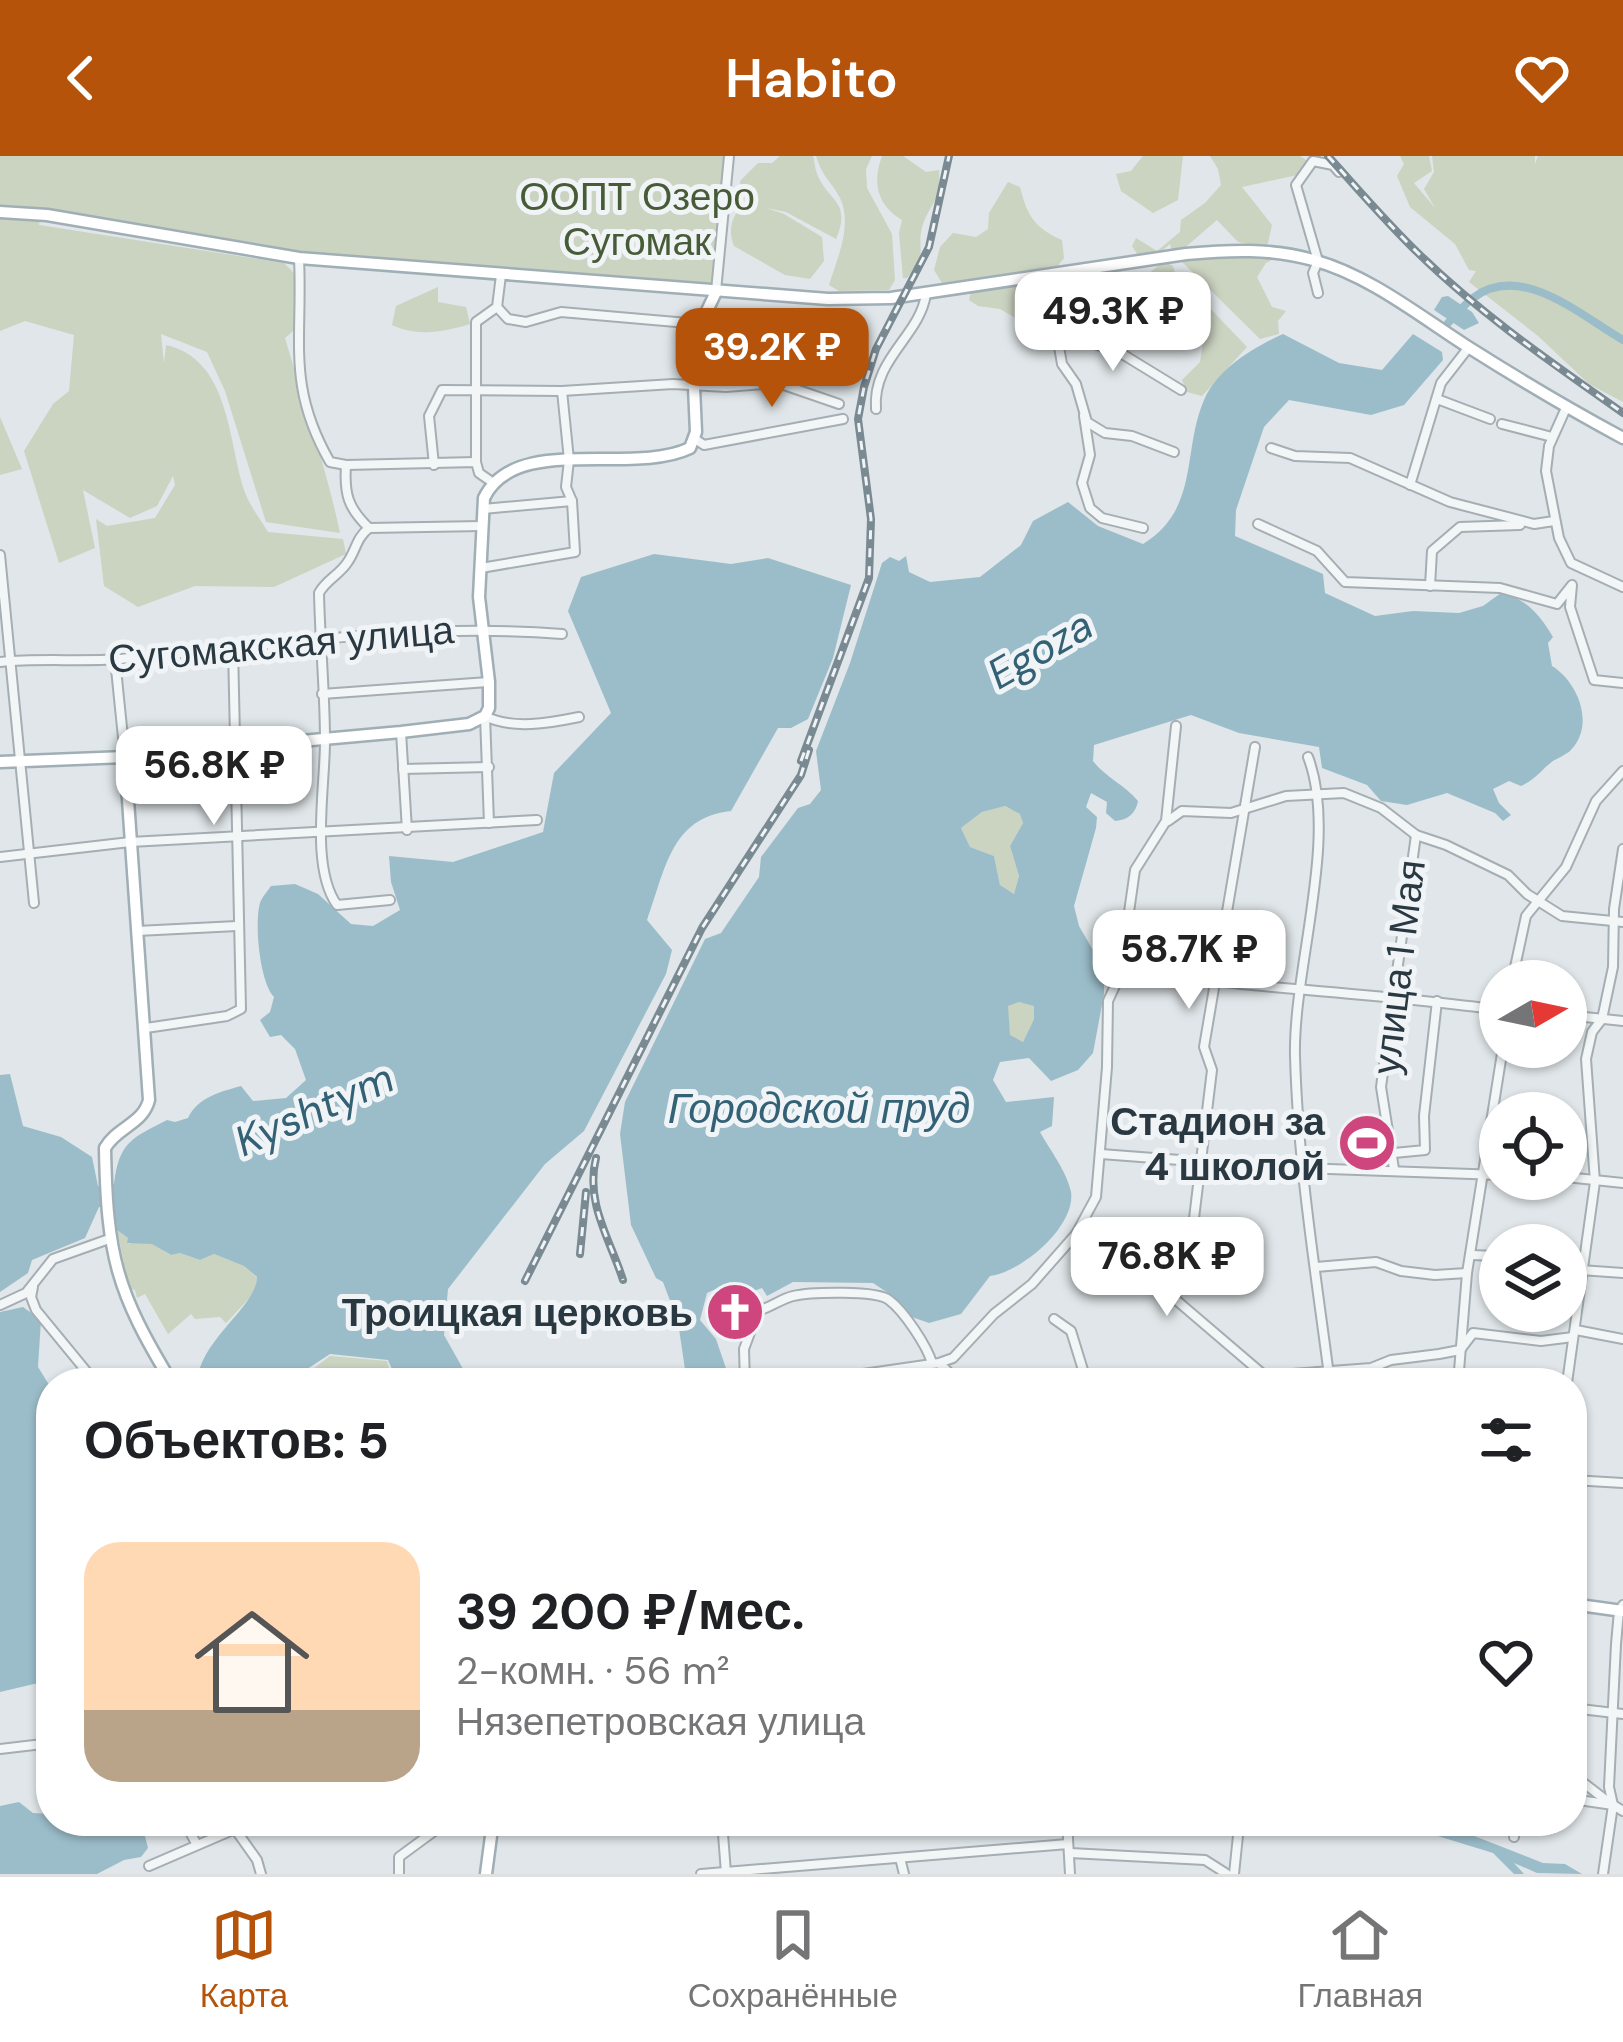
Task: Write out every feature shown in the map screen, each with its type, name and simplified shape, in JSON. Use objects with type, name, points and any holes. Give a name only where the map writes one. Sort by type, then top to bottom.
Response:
[{"type":"main road","points":[[0,212],[47,215],[299,258],[865,300],[1228,250],[1284,253],[1318,261],[1372,286],[1566,408],[1623,438]]},
{"type":"main road","points":[[0,762],[125,757],[401,732],[469,724],[485,716],[489,682],[479,569],[483,509],[492,482],[531,463],[620,460],[690,448],[694,439],[692,342],[716,292]]},
{"type":"main road","points":[[125,757],[148,1104],[140,1118],[108,1142],[108,1211],[110,1239],[127,1303],[164,1368]]},
{"type":"main road","points":[[1587,1606],[1622,1609]]},
{"type":"main road","points":[[486,1874],[491,1836]]},
{"type":"street","points":[[716,292],[729,156]]},
{"type":"street","points":[[1318,292],[1313,273],[1318,261],[1296,185],[1313,158],[1339,172]]},
{"type":"street","points":[[299,258],[297,355],[302,404],[330,462],[476,462]]},
{"type":"street","points":[[1032,337],[1073,272]]},
{"type":"street","points":[[492,482],[479,473],[476,462],[476,322],[497,307],[501,275]]},
{"type":"street","points":[[876,409],[874,393],[880,377],[924,308],[926,294]]},
{"type":"street","points":[[1056,300],[1062,364],[1076,383],[1084,415],[1090,455],[1082,483],[1090,508],[1102,518],[1142,528]]},
{"type":"street","points":[[497,307],[508,319],[526,322],[561,312],[699,324]]},
{"type":"street","points":[[1058,332],[1119,352],[1181,390]]},
{"type":"street","points":[[1410,485],[1441,383],[1469,347]]},
{"type":"street","points":[[434,465],[429,416],[442,390],[778,383],[839,404]]},
{"type":"street","points":[[479,569],[575,552],[572,501],[566,487],[569,460],[562,391]]},
{"type":"street","points":[[1437,399],[1490,419]]},
{"type":"street","points":[[1566,408],[1552,436],[1546,471],[1554,521],[1571,562],[1623,587]]},
{"type":"street","points":[[1084,415],[1095,429],[1132,436],[1174,452]]},
{"type":"street","points":[[694,439],[704,445],[843,419]]},
{"type":"street","points":[[1502,424],[1552,436]]},
{"type":"street","points":[[1271,448],[1294,455],[1350,458],[1450,502],[1534,524]]},
{"type":"street","points":[[346,465],[344,491],[351,511],[369,528]]},
{"type":"street","points":[[483,509],[572,501]]},
{"type":"street","points":[[1430,586],[1432,551],[1460,527],[1554,521]]},
{"type":"street","points":[[1258,524],[1317,550],[1345,582],[1500,588],[1557,604],[1583,569]]},
{"type":"street","points":[[390,900],[337,905],[327,891],[322,830],[321,586],[343,570],[360,535],[369,528],[482,526]]},
{"type":"street","points":[[0,560],[5,662],[34,903]]},
{"type":"street","points":[[1572,585],[1570,607],[1594,680],[1623,683]]},
{"type":"street","name":"Сугомакская улица","points":[[5,662],[115,659],[320,638],[482,628],[562,634]]},
{"type":"street","points":[[146,1028],[227,1016],[241,1009],[233,647]]},
{"type":"street","points":[[115,659],[125,757]]},
{"type":"street","points":[[322,694],[489,682]]},
{"type":"street","points":[[485,716],[494,721],[546,724],[579,717]]},
{"type":"street","points":[[485,716],[489,824]]},
{"type":"street","points":[[1166,821],[1176,725]]},
{"type":"street","points":[[401,732],[407,830]]},
{"type":"street","points":[[1161,1284],[1191,1243],[1212,1070],[1204,1047],[1255,747]]},
{"type":"street","points":[[1308,758],[1317,794],[1317,841],[1295,1052],[1301,1166],[1328,1368]]},
{"type":"street","points":[[403,769],[489,767]]},
{"type":"street","points":[[1516,960],[1522,924],[1566,867],[1596,801],[1623,771]]},
{"type":"street","points":[[907,1368],[953,1358],[994,1314],[1032,1284],[1076,1234],[1096,1197],[1108,1001],[1120,975],[1135,870],[1166,821],[1182,811],[1246,810],[1286,796],[1344,793],[1362,798],[1416,836],[1508,874],[1527,894],[1562,916],[1619,924]]},
{"type":"street","points":[[0,857],[130,842],[537,820]]},
{"type":"street","name":"улица 1 Мая","points":[[1394,1169],[1381,1087],[1416,836]]},
{"type":"street","points":[[1587,1253],[1595,1182],[1585,1069],[1613,968],[1623,849]]},
{"type":"street","points":[[137,931],[237,926]]},
{"type":"street","points":[[1120,975],[1151,971],[1217,982],[1479,1007]]},
{"type":"street","points":[[1394,1153],[1425,1150],[1424,1116],[1437,1001]]},
{"type":"street","points":[[1587,1017],[1623,1021]]},
{"type":"street","points":[[1101,1154],[1479,1175]]},
{"type":"street","points":[[1587,1181],[1623,1183]]},
{"type":"street","points":[[1459,1368],[1480,1200]]},
{"type":"street","points":[[1076,1234],[1127,1258],[1256,1368]]},
{"type":"street","points":[[84,1368],[36,1310],[31,1297],[53,1258],[110,1239]]},
{"type":"street","points":[[1470,1255],[1479,1255]]},
{"type":"street","points":[[1316,1267],[1376,1262],[1401,1271],[1467,1273]]},
{"type":"street","points":[[1587,1271],[1623,1273]]},
{"type":"street","points":[[4,1303],[34,1286]]},
{"type":"street","points":[[745,1368],[744,1349],[758,1311],[790,1296],[875,1294],[889,1300],[942,1368]]},
{"type":"street","points":[[1054,1319],[1071,1331],[1082,1368]]},
{"type":"street","points":[[1371,1368],[1391,1360],[1460,1350],[1473,1334],[1541,1341],[1575,1334],[1623,1340]]},
{"type":"street","points":[[1569,1368],[1575,1334]]},
{"type":"street","points":[[952,1368],[953,1358]]},
{"type":"street","points":[[1587,1481],[1623,1483]]},
{"type":"street","points":[[1603,1874],[1612,1805],[1609,1787],[1618,1714],[1622,1609]]},
{"type":"street","points":[[1587,1710],[1618,1714]]},
{"type":"street","points":[[0,1749],[36,1745]]},
{"type":"street","points":[[1587,1786],[1623,1811]]},
{"type":"street","points":[[1587,1801],[1612,1805]]},
{"type":"street","points":[[192,1836],[197,1845]]},
{"type":"street","points":[[148,1866],[215,1836]]},
{"type":"street","points":[[244,1836],[261,1874]]},
{"type":"street","points":[[399,1874],[399,1857],[428,1836]]},
{"type":"street","points":[[723,1836],[726,1873]]},
{"type":"street","points":[[1068,1836],[1070,1874]]},
{"type":"street","points":[[701,1874],[1069,1848],[1205,1859],[1230,1874],[1237,1836]]},
{"type":"street","points":[[900,1858],[904,1874]]},
{"type":"green space","name":"ООПТ Озеро Сугомак","points":[[0,156],[725,156],[713,286],[299,255],[41,212],[39,225],[284,263],[295,274],[299,326],[285,338],[340,533],[266,522],[225,391],[207,352],[161,334],[164,363],[166,345],[203,366],[223,404],[244,490],[268,532],[343,539],[346,554],[274,587],[195,586],[138,607],[104,586],[96,519],[107,526],[155,518],[175,485],[173,476],[157,506],[130,518],[83,490],[95,548],[59,563],[24,451],[53,404],[69,391],[74,335],[25,321],[0,331]]},
{"type":"green space","points":[[780,156],[813,156],[822,184],[840,209],[836,239],[786,212],[766,208],[822,237],[824,261],[810,279],[785,275],[732,241],[736,214],[753,207],[742,200],[740,181],[758,163],[772,163]]},
{"type":"green space","points":[[816,156],[872,156],[866,169],[867,188],[892,234],[895,280],[889,290],[839,291],[829,285],[842,242],[844,208]]},
{"type":"green space","points":[[882,156],[903,156],[926,172],[939,170],[937,194],[921,232],[920,256],[907,278],[903,278],[899,233],[902,220],[879,192]]},
{"type":"green space","points":[[1143,156],[1183,156],[1178,200],[1153,213],[1121,191],[1116,174],[1131,171]]},
{"type":"green space","points":[[1210,156],[1300,156],[1309,162],[1302,174],[1242,187],[1272,225],[1267,247],[1238,242],[1217,220],[1181,251],[1172,252],[1170,244],[1158,254],[1139,257],[1132,246],[1136,238],[1157,251],[1180,232],[1181,220],[1221,185]]},
{"type":"green space","points":[[1400,156],[1429,156],[1432,171],[1414,183],[1435,208],[1424,189],[1434,172],[1432,156],[1535,156],[1535,164],[1538,156],[1623,156],[1623,402],[1589,384],[1469,282],[1476,271],[1469,270],[1455,244],[1410,207],[1397,176],[1404,164]]},
{"type":"green space","points":[[1008,182],[1020,187],[1038,225],[1062,240],[1064,258],[1057,267],[942,283],[934,270],[940,247],[953,233],[976,237],[988,229],[989,213]]},
{"type":"green space","points":[[1254,252],[1277,257],[1257,277],[1272,307],[1286,311],[1278,321],[1279,334],[1260,339],[1181,261]]},
{"type":"green space","points":[[1166,262],[1173,266],[1180,291],[1193,287],[1180,308],[1196,312],[1203,301],[1247,347],[1202,396],[1187,392],[1182,380],[1200,362],[1203,343],[1063,329],[1055,320],[1070,286],[1083,285],[1117,308]]},
{"type":"green space","points":[[1055,278],[1060,288],[1037,322],[1026,324],[1000,309],[969,300],[971,292]]},
{"type":"green space","points":[[438,287],[438,302],[466,307],[470,324],[431,332],[392,325],[396,306]]},
{"type":"green space","points":[[0,417],[22,469],[0,475]]},
{"type":"green space","points":[[1004,806],[1021,814],[1023,823],[1010,846],[1019,876],[1014,894],[1000,885],[994,856],[970,847],[961,828],[982,812]]},
{"type":"green space","points":[[1007,1005],[1034,1005],[1034,1019],[1023,1042],[1010,1036]]},
{"type":"green space","name":"Стадион за 4 школой","points":[[1376,1125],[1377,1159],[1358,1160],[1357,1126]]},
{"type":"green space","points":[[117,1230],[128,1238],[128,1244],[153,1244],[170,1255],[180,1253],[200,1260],[214,1254],[244,1266],[257,1278],[256,1291],[226,1323],[220,1317],[195,1319],[191,1314],[168,1334],[145,1294],[137,1298],[129,1288]]},
{"type":"green space","points":[[330,1356],[387,1361],[389,1368],[314,1368]]},
{"type":"water","points":[[1448,296],[1472,312],[1479,323],[1464,330],[1434,310]]},
{"type":"water","name":"Городской пруд","points":[[1283,334],[1339,363],[1382,370],[1413,334],[1442,352],[1443,360],[1404,405],[1371,415],[1289,400],[1264,427],[1236,510],[1235,536],[1323,574],[1325,593],[1375,616],[1413,611],[1459,613],[1483,606],[1501,593],[1518,599],[1538,615],[1553,637],[1548,643],[1552,666],[1576,693],[1583,717],[1578,741],[1526,784],[1509,781],[1493,789],[1511,815],[1503,821],[1447,793],[1407,805],[1381,801],[1367,785],[1322,768],[1319,747],[1239,733],[1191,715],[1094,745],[1093,761],[1138,801],[1131,815],[1115,821],[1106,813],[1107,802],[1091,793],[1086,807],[1097,817],[1096,828],[1074,906],[1079,926],[1104,969],[1093,1053],[1078,1070],[1051,1081],[1029,1058],[1000,1062],[993,1080],[1006,1102],[1054,1097],[1052,1126],[1040,1132],[1069,1184],[1065,1219],[1031,1257],[990,1276],[961,1314],[929,1323],[906,1315],[894,1297],[873,1283],[793,1282],[767,1296],[762,1288],[751,1292],[731,1282],[707,1293],[700,1320],[716,1339],[726,1368],[685,1368],[678,1322],[663,1282],[656,1278],[631,1225],[620,1134],[625,1102],[705,939],[721,933],[759,877],[761,857],[798,808],[810,804],[821,790],[816,751],[882,563],[906,556],[909,572],[930,582],[980,577],[1021,545],[1033,521],[1068,502],[1098,526],[1143,544],[1161,530],[1182,497],[1204,400],[1237,360]],"holes":[[[1005,806],[1020,814],[1023,823],[1010,846],[1019,876],[1014,894],[1000,885],[994,856],[970,847],[961,828],[982,812]],[[1019,1002],[1034,1006],[1034,1019],[1023,1042],[1010,1035],[1008,1006]]]},
{"type":"water","name":"Городской пруд","points":[[654,554],[731,564],[768,558],[851,585],[833,658],[808,719],[791,728],[778,728],[731,811],[695,824],[682,835],[665,866],[647,920],[672,950],[666,974],[584,1131],[545,1164],[448,1289],[444,1335],[463,1368],[391,1368],[388,1360],[330,1354],[309,1368],[200,1368],[248,1300],[257,1277],[214,1254],[200,1260],[171,1255],[152,1244],[127,1243],[128,1238],[117,1230],[114,1207],[99,1207],[85,1238],[32,1260],[28,1273],[0,1292],[0,1075],[10,1074],[23,1126],[61,1137],[92,1157],[98,1186],[114,1184],[119,1159],[136,1137],[167,1120],[188,1118],[210,1096],[241,1086],[253,1101],[286,1098],[306,1080],[295,1049],[281,1035],[270,1037],[260,1020],[270,1012],[274,997],[259,953],[258,912],[263,897],[271,886],[295,884],[318,894],[351,924],[373,926],[400,910],[389,856],[453,862],[543,832],[554,773],[611,713],[568,611],[581,577]]},
{"type":"water","points":[[23,1307],[41,1320],[36,1368],[36,1684],[0,1692],[0,1312]]},
{"type":"water","points":[[19,1802],[36,1813],[36,1836],[145,1836],[148,1848],[141,1857],[97,1874],[0,1874],[0,1806]]},
{"type":"water","points":[[1438,1836],[1474,1836],[1543,1863],[1565,1864],[1582,1874],[1537,1873],[1514,1863],[1524,1874],[1514,1874],[1493,1853]]},
{"type":"waterway","name":"Egoza","points":[[1473,298],[1492,288],[1530,289],[1570,306],[1623,340]]},
{"type":"waterway","name":"Egoza","points":[[1448,323],[1468,302]]},
{"type":"railway","points":[[801,761],[869,578],[871,519],[858,419],[864,387],[876,349],[929,247],[949,156]]},
{"type":"railway","points":[[1328,156],[1405,241],[1465,296],[1623,413]]},
{"type":"railway","points":[[525,1281],[702,928],[801,775],[809,750]]},
{"type":"railway","points":[[596,1158],[596,1206],[623,1280]]},
{"type":"railway","points":[[580,1254],[586,1192]]},
{"type":"place","name":"Стадион за 4 школой","points":[[1367,1143]]},
{"type":"place","name":"Троицкая церковь","points":[[735,1312]]},
{"type":"water label","name":"Kyshtym","points":[[314,1109]]}]
